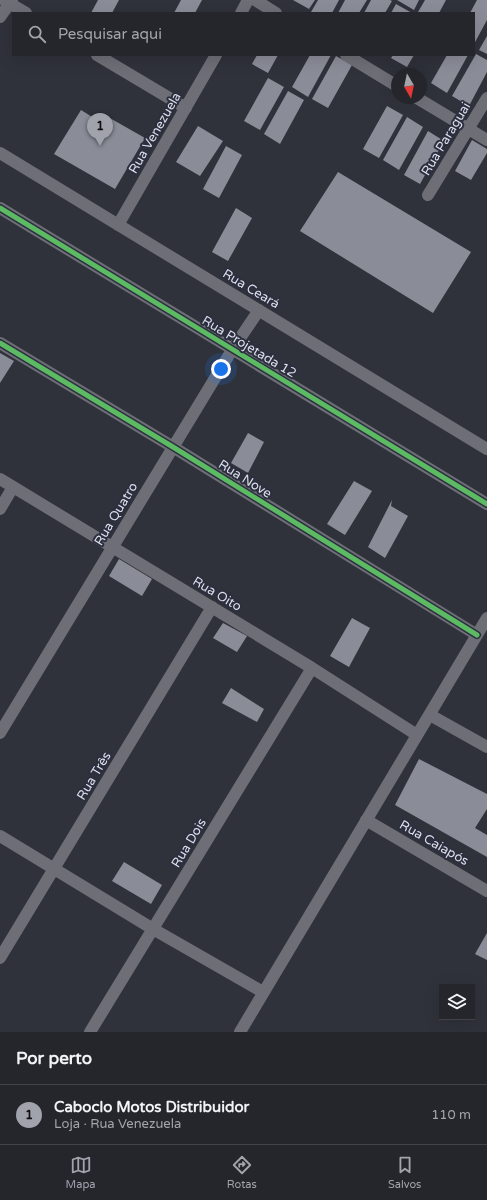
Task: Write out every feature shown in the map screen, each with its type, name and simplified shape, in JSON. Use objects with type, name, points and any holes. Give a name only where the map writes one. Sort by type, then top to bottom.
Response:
[{"type":"street","points":[[242,12],[248,0]]},
{"type":"street","points":[[255,0],[274,12]]},
{"type":"street","points":[[0,17],[8,1],[24,12]]},
{"type":"street","points":[[99,56],[186,108]]},
{"type":"street","name":"Rua Venezuela","points":[[118,225],[215,56]]},
{"type":"street","points":[[348,56],[391,82]]},
{"type":"street","name":"Rua Paraguai","points":[[428,195],[487,98]]},
{"type":"street","points":[[427,104],[487,140]]},
{"type":"street","name":"Rua Ceará","points":[[0,153],[487,449]]},
{"type":"street","name":"Rua Projetada 12","points":[[0,208],[487,504]]},
{"type":"street","name":"Rua Quatro","points":[[0,733],[232,350],[259,310]]},
{"type":"street","name":"Rua Nove","points":[[0,343],[173,447],[477,635]]},
{"type":"street","name":"Rua Oito","points":[[0,479],[312,668],[417,735]]},
{"type":"street","points":[[0,509],[13,487]]},
{"type":"street","name":"Rua Três","points":[[0,958],[212,607]]},
{"type":"street","points":[[240,1032],[487,618]]},
{"type":"street","name":"Rua Dois","points":[[90,1032],[312,668]]},
{"type":"street","points":[[430,715],[487,747]]},
{"type":"street","name":"Rua Caiapós","points":[[366,820],[487,891]]},
{"type":"street","points":[[0,836],[153,929],[264,992]]},
{"type":"building","points":[[98,0],[119,0],[113,12],[92,12]]},
{"type":"building","points":[[181,0],[202,0],[196,12],[175,12]]},
{"type":"building","points":[[293,0],[315,0],[309,9]]},
{"type":"building","points":[[318,0],[339,0],[333,12],[311,12]]},
{"type":"building","points":[[345,0],[367,0],[360,12],[339,12]]},
{"type":"building","points":[[371,0],[392,1],[386,12],[365,12]]},
{"type":"building","points":[[397,0],[419,0],[414,10]]},
{"type":"building","points":[[425,0],[446,0],[440,12],[418,12]]},
{"type":"building","points":[[477,0],[487,0],[487,20],[475,42],[475,12],[471,12]]},
{"type":"building","points":[[396,4],[410,12],[392,12]]},
{"type":"building","points":[[487,36],[487,54],[479,50]]},
{"type":"building","points":[[476,54],[487,60],[487,72],[469,106],[452,96]]},
{"type":"building","points":[[256,56],[277,56],[268,73],[252,64]]},
{"type":"building","points":[[309,56],[330,56],[308,97],[292,87]]},
{"type":"building","points":[[336,56],[352,65],[328,108],[312,99]]},
{"type":"building","points":[[392,56],[413,56],[407,67],[391,58]]},
{"type":"building","points":[[446,56],[467,56],[447,93],[431,83]]},
{"type":"building","points":[[268,78],[284,87],[260,130],[244,121]]},
{"type":"building","points":[[288,91],[304,100],[280,144],[264,134]]},
{"type":"building","points":[[387,106],[403,115],[379,158],[363,149]]},
{"type":"building","points":[[81,110],[97,120],[101,113],[145,138],[115,189],[54,154]]},
{"type":"building","points":[[407,117],[423,127],[399,170],[383,160]]},
{"type":"building","points":[[198,126],[223,141],[200,176],[176,162]]},
{"type":"building","points":[[428,131],[444,141],[420,184],[404,175]]},
{"type":"building","points":[[472,140],[487,149],[487,153],[471,180],[455,171]]},
{"type":"building","points":[[226,146],[242,155],[219,198],[203,189]]},
{"type":"building","points":[[338,172],[471,252],[433,313],[300,231]]},
{"type":"building","points":[[236,208],[252,218],[228,261],[212,252]]},
{"type":"building","points":[[0,353],[14,361],[0,383]]},
{"type":"building","points":[[248,433],[264,442],[248,473],[231,463]]},
{"type":"building","points":[[354,481],[372,491],[345,535],[327,524]]},
{"type":"building","points":[[392,500],[391,506],[408,516],[385,558],[368,547]]},
{"type":"building","points":[[119,559],[152,579],[142,596],[109,576]]},
{"type":"building","points":[[352,618],[370,628],[349,667],[330,656]]},
{"type":"building","points":[[223,623],[247,636],[237,652],[213,638]]},
{"type":"building","points":[[231,688],[264,709],[257,722],[222,703]]},
{"type":"building","points":[[419,759],[487,794],[487,809],[475,828],[487,835],[487,857],[395,805]]},
{"type":"building","points":[[124,862],[162,885],[151,904],[112,881]]},
{"type":"building","points":[[487,933],[487,960],[475,954]]},
{"type":"cycle path","points":[[0,208],[487,504]]},
{"type":"cycle path","points":[[0,343],[173,447],[477,635]]},
{"type":"place","name":"Caboclo Motos Distribuidor","points":[[100,146]]}]
